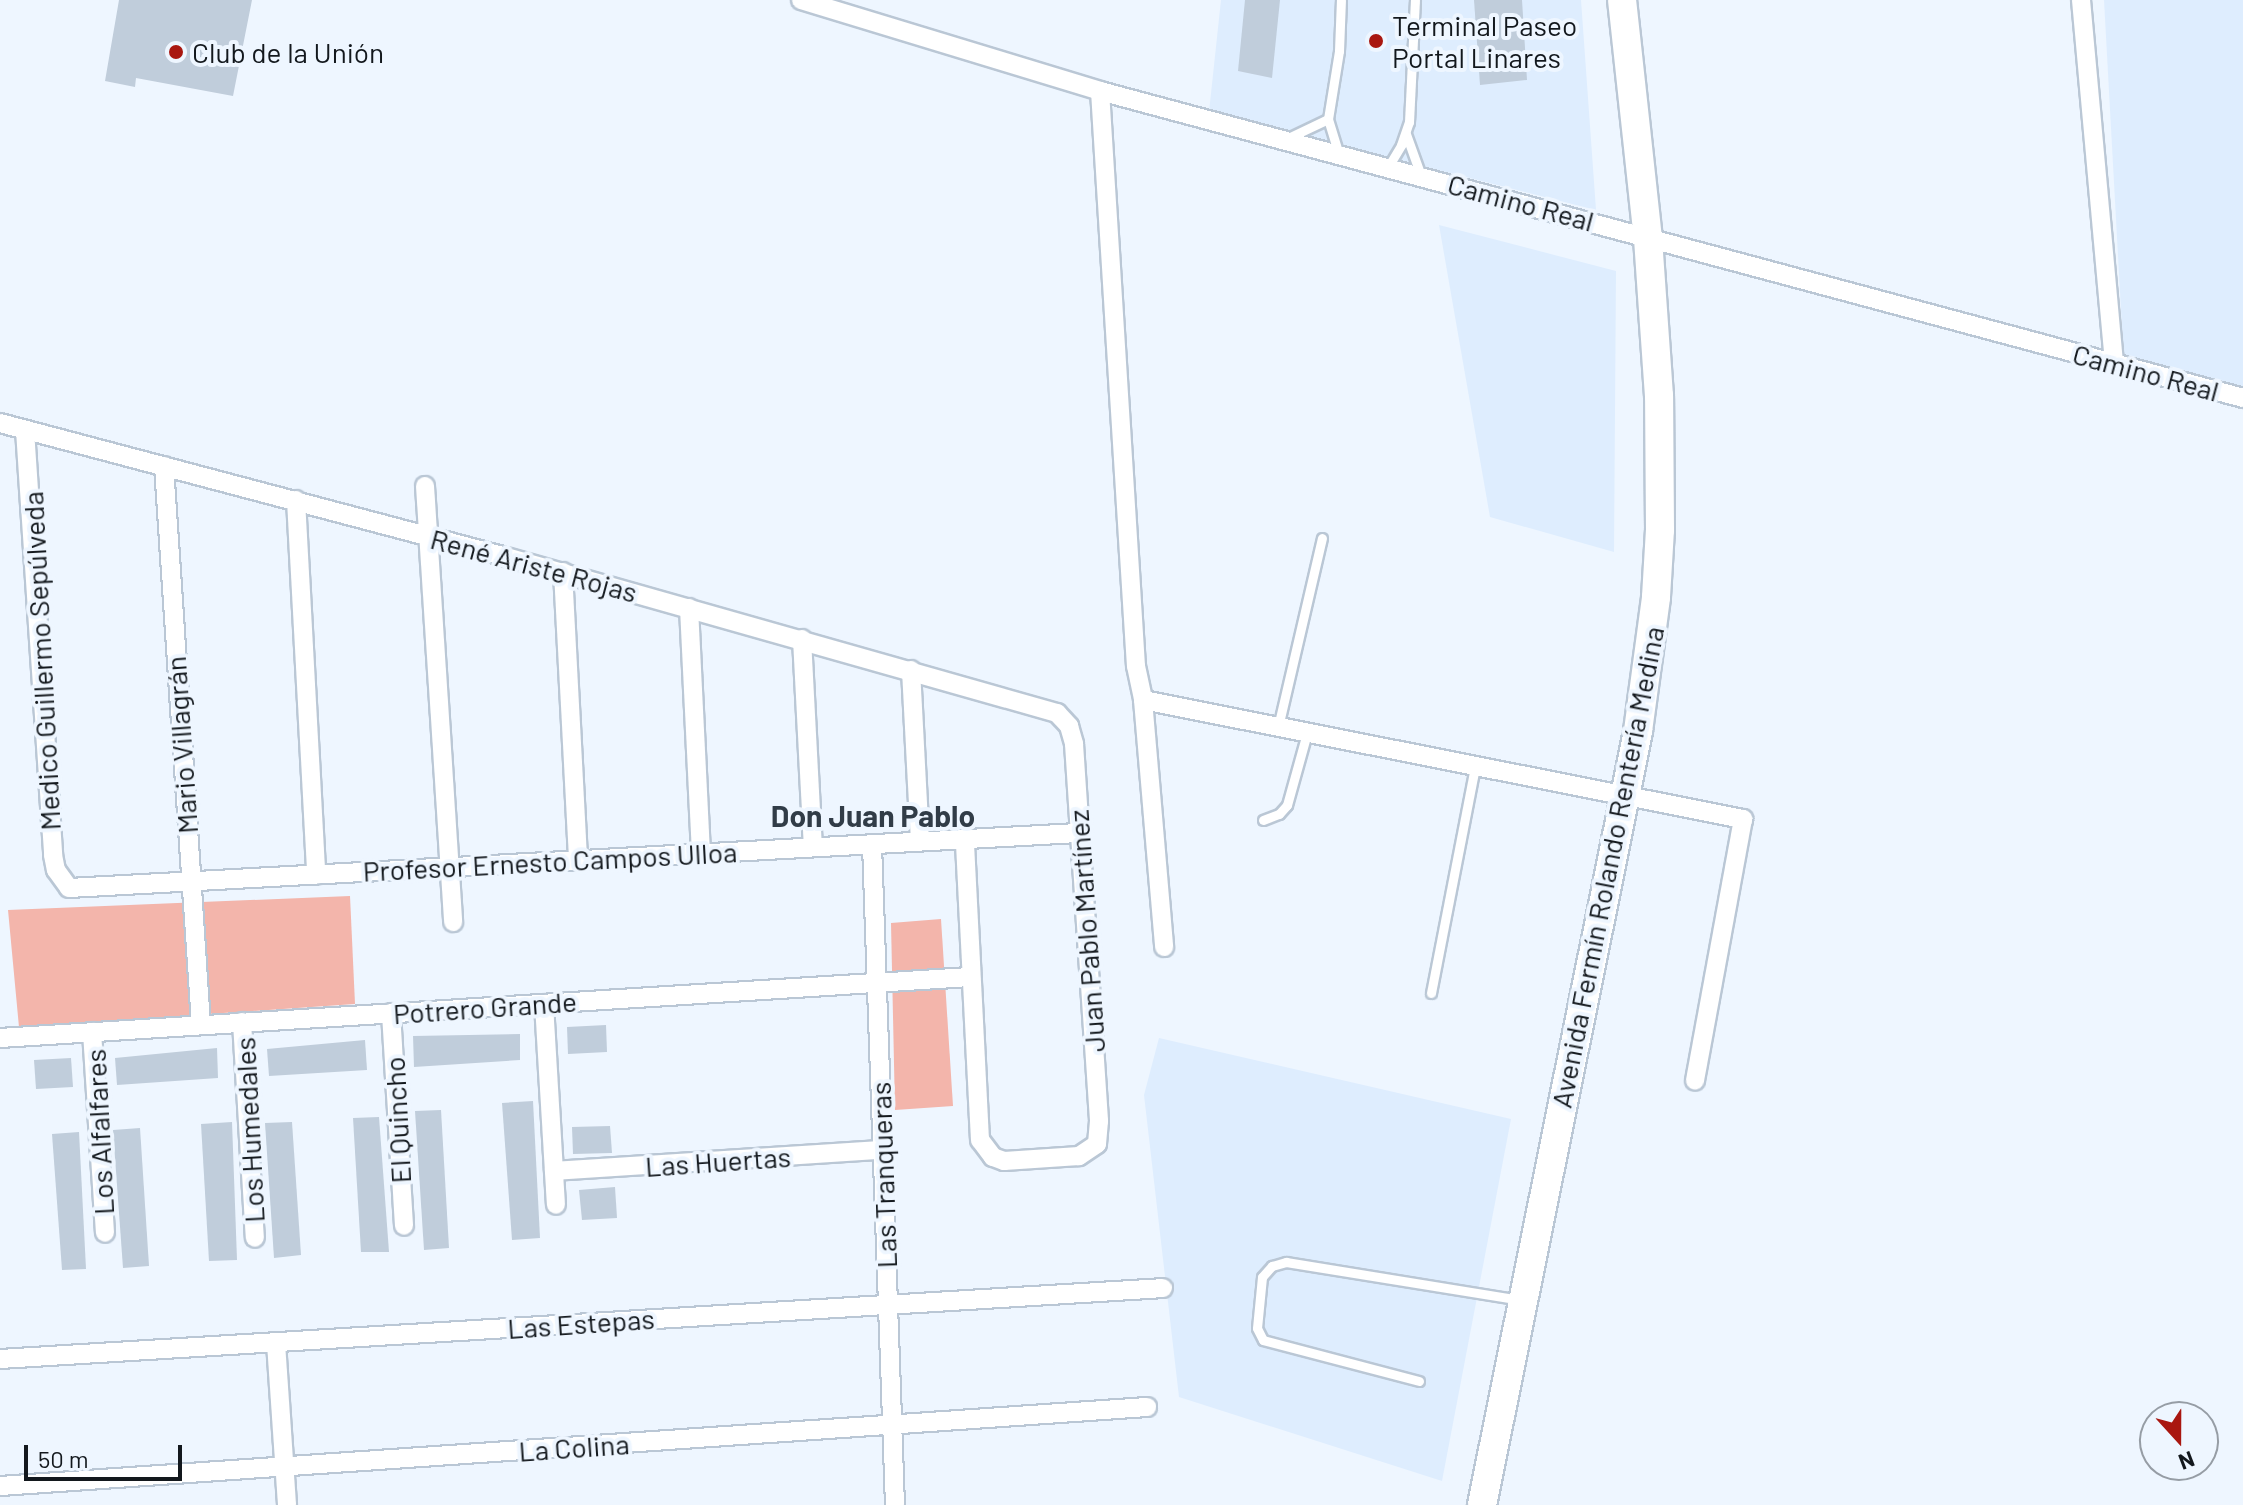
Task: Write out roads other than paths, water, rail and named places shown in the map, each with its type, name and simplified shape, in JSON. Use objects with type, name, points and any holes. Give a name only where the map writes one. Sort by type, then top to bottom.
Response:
[{"type":"main road","name":"Avenida Fermín Rolando Rentería Medina","points":[[1482,1505],[1648,664],[1660,530],[1659,396],[1648,239],[1622,0]]},
{"type":"main road","name":"Avenida Fermín Rolando Rentería Medina","points":[[1627,31],[1633,0]]},
{"type":"street","name":"Camino Real","points":[[801,0],[1100,91],[2243,398]]},
{"type":"street","points":[[2081,0],[2114,364]]},
{"type":"street","points":[[1100,91],[1136,666],[1143,700],[1164,947]]},
{"type":"street","name":"René Ariste Rojas","points":[[0,423],[563,572],[1041,705],[1064,719]]},
{"type":"street","name":"Medico Guillermo Sepúlveda","points":[[25,430],[53,855],[56,870],[69,888]]},
{"type":"street","name":"Mario Villagrán","points":[[164,466],[201,1025]]},
{"type":"street","points":[[425,486],[453,922]]},
{"type":"street","points":[[296,500],[316,874]]},
{"type":"street","points":[[563,572],[578,860]]},
{"type":"street","points":[[689,608],[701,853]]},
{"type":"street","points":[[802,639],[813,847]]},
{"type":"street","points":[[911,670],[920,841]]},
{"type":"street","points":[[1143,700],[1743,819],[1695,1081]]},
{"type":"street","name":"Juan Pablo Martínez","points":[[970,977],[977,1130],[984,1149],[1004,1161],[1079,1156],[1097,1144],[1099,1121],[1074,744],[1064,719]]},
{"type":"street","name":"Profesor Ernesto Campos Ulloa","points":[[69,888],[1078,833]]},
{"type":"street","points":[[965,839],[970,977]]},
{"type":"street","name":"Las Tranqueras","points":[[872,844],[895,1505]]},
{"type":"street","name":"Potrero Grande","points":[[0,1038],[970,977]]},
{"type":"street","points":[[544,1004],[556,1205]]},
{"type":"street","name":"El Quincho","points":[[391,1013],[404,1226]]},
{"type":"street","name":"Los Humedales","points":[[242,1022],[255,1238]]},
{"type":"street","name":"Los Alfalfares","points":[[92,1032],[105,1233]]},
{"type":"street","name":"Las Huertas","points":[[554,1171],[883,1150]]},
{"type":"street","name":"Las Estepas","points":[[0,1359],[1163,1288]]},
{"type":"street","points":[[276,1343],[287,1505]]},
{"type":"street","name":"La Colina","points":[[0,1486],[1147,1407]]},
{"type":"lane","points":[[1339,154],[1328,119],[1339,51],[1341,0]]},
{"type":"lane","points":[[1388,167],[1406,134],[1411,109],[1415,0]]},
{"type":"lane","points":[[1285,140],[1328,119]]},
{"type":"lane","points":[[1406,134],[1421,176]]},
{"type":"lane","points":[[1278,727],[1322,538]]},
{"type":"lane","points":[[1263,820],[1279,814],[1287,805],[1307,733]]},
{"type":"lane","points":[[1431,993],[1475,767]]},
{"type":"lane","points":[[1419,1381],[1263,1340],[1257,1328],[1262,1277],[1272,1266],[1286,1262],[1522,1301]]},
{"type":"place","name":"Terminal Paseo Portal Linares","points":[[1376,41]]},
{"type":"place","name":"Club de la Unión","points":[[176,52]]},
{"type":"district","name":"Don Juan Pablo","points":[[873,815]]}]
